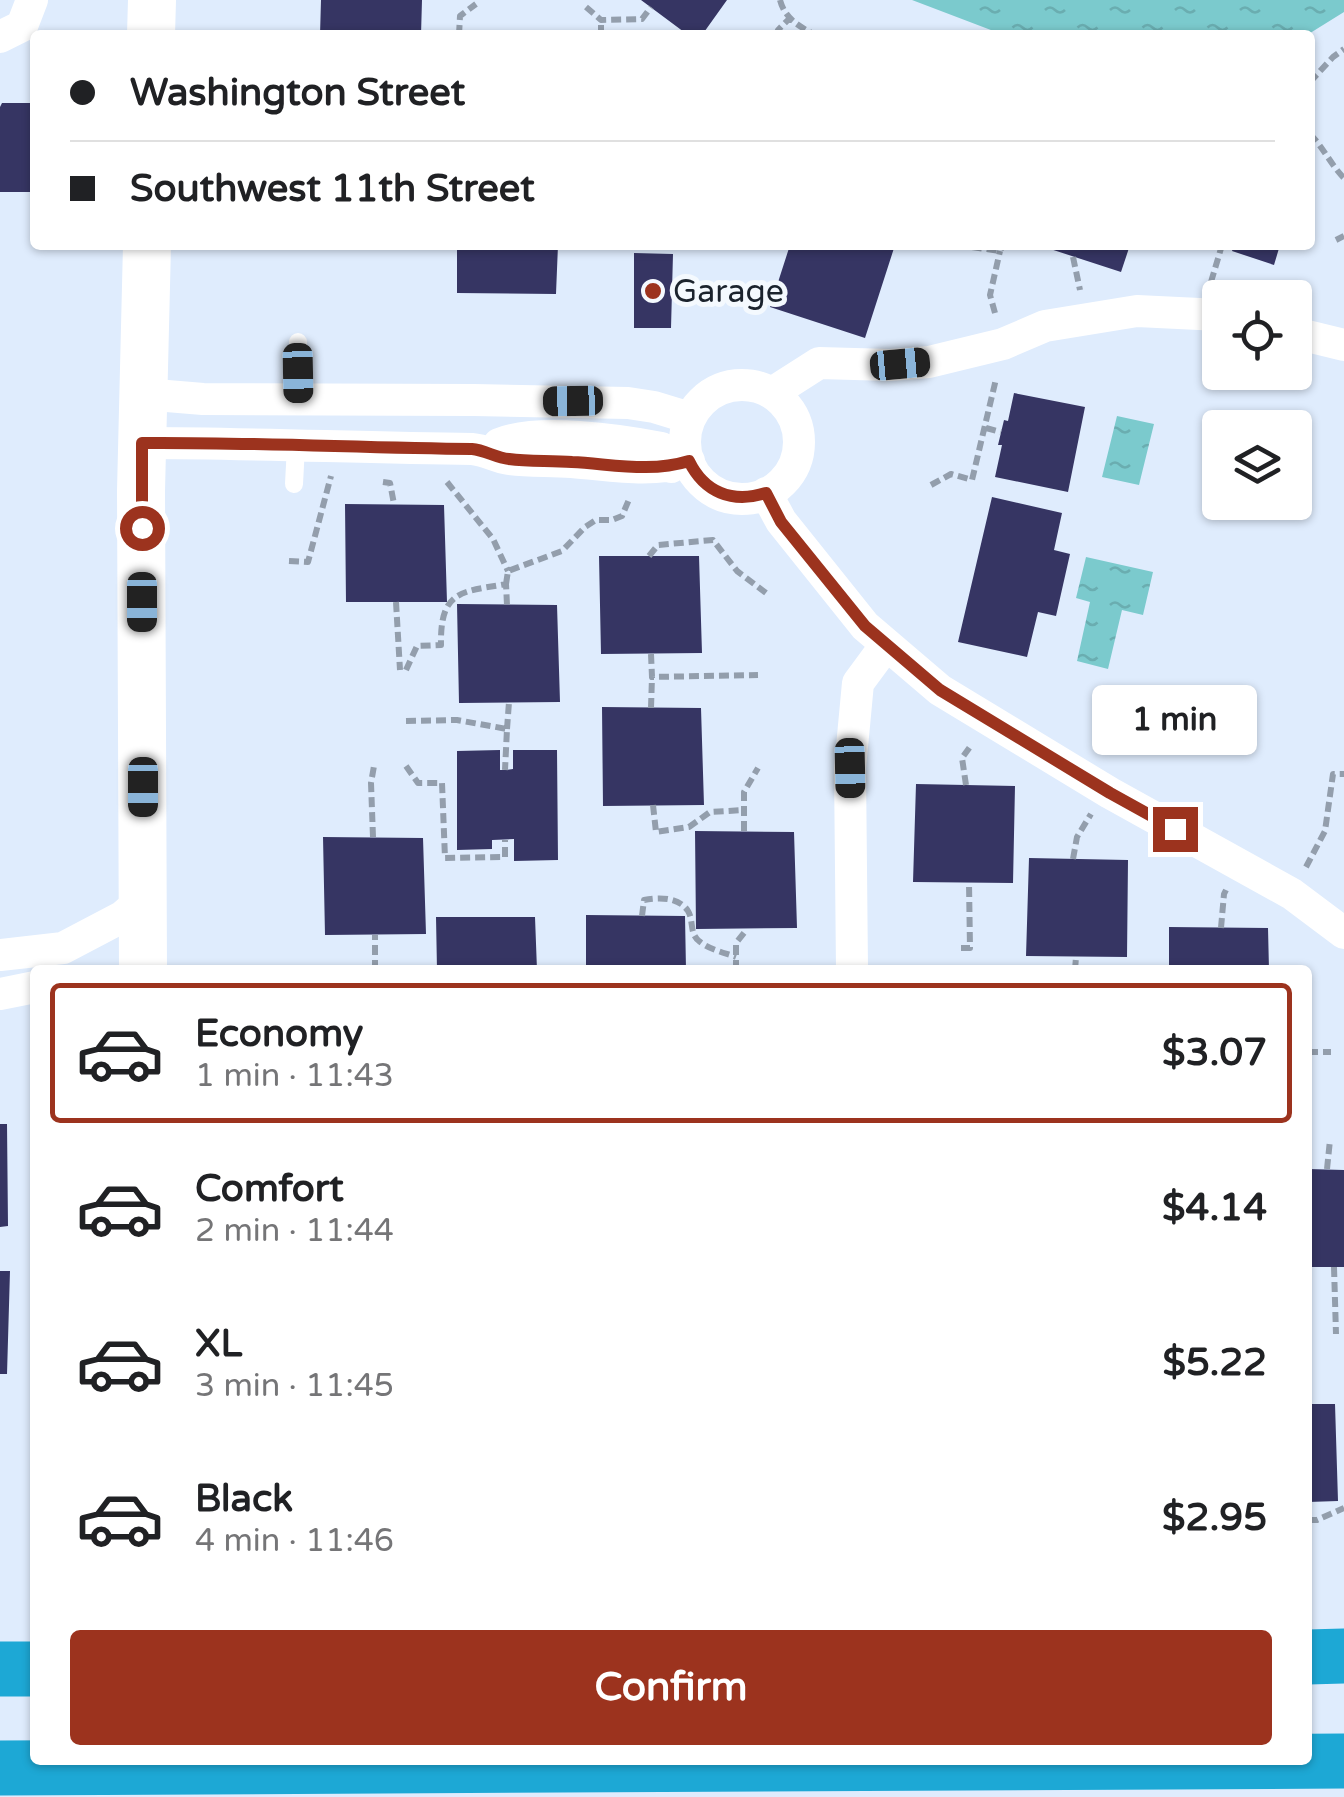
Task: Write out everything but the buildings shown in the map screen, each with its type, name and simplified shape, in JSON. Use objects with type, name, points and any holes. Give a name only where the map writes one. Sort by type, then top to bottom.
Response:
[{"type":"highway","points":[[1312,1657],[1344,1656]]},
{"type":"highway","points":[[0,1669],[30,1669]]},
{"type":"highway","points":[[1312,1761],[1344,1761]]},
{"type":"highway","points":[[0,1768],[71,1765]]},
{"type":"street","points":[[0,37],[22,26],[32,0]]},
{"type":"street","points":[[151,30],[152,0]]},
{"type":"street","points":[[144,965],[142,443],[147,250]]},
{"type":"street","points":[[772,393],[820,363],[929,362],[1003,344],[1045,326],[1137,311],[1202,314]]},
{"type":"street","points":[[1312,337],[1344,345]]},
{"type":"street","points":[[142,443],[485,450],[506,459],[668,465],[695,473],[726,496],[753,498],[766,493],[794,465],[798,449],[794,418],[785,404],[758,386],[726,387],[699,404],[668,465]]},
{"type":"street","points":[[144,394],[203,400],[628,403],[690,418]]},
{"type":"street","points":[[296,446],[298,398]]},
{"type":"street","points":[[766,493],[781,522],[865,626],[940,690],[1105,790],[1292,894],[1344,932]]},
{"type":"street","points":[[852,965],[850,768],[858,683],[886,645]]},
{"type":"street","points":[[0,956],[64,948],[122,917],[144,898]]},
{"type":"street","points":[[0,994],[30,986]]},
{"type":"lane","points":[[298,342],[298,398]]},
{"type":"lane","points":[[294,484],[296,446]]},
{"type":"path","points":[[780,0],[794,23],[807,30]]},
{"type":"path","points":[[459,30],[460,16],[476,4]]},
{"type":"path","points":[[586,7],[602,20],[642,19],[651,7]]},
{"type":"path","points":[[778,30],[790,18]]},
{"type":"path","points":[[601,30],[602,20]]},
{"type":"path","points":[[1315,76],[1344,49]]},
{"type":"path","points":[[1315,139],[1326,159],[1344,178]]},
{"type":"path","points":[[931,485],[951,474],[972,480],[1003,344],[990,295],[1001,250]]},
{"type":"path","points":[[986,428],[1002,432]]},
{"type":"path","points":[[508,571],[562,551],[596,520],[622,516],[639,484],[668,465]]},
{"type":"path","points":[[289,562],[308,562],[330,476],[345,478]]},
{"type":"path","points":[[436,480],[447,482],[493,539],[508,571],[507,605]]},
{"type":"path","points":[[375,481],[407,481]]},
{"type":"path","points":[[390,483],[394,504]]},
{"type":"path","points":[[649,556],[658,545],[714,540],[737,571],[766,593]]},
{"type":"path","points":[[396,602],[403,670],[417,646],[440,645],[440,623],[458,594],[469,588],[506,584]]},
{"type":"path","points":[[651,654],[651,708]]},
{"type":"path","points":[[652,677],[758,674]]},
{"type":"path","points":[[505,770],[509,702]]},
{"type":"path","points":[[406,722],[457,720],[506,729]]},
{"type":"path","points":[[373,837],[374,766]]},
{"type":"path","points":[[406,766],[418,783],[442,783],[445,858],[506,857],[505,840]]},
{"type":"path","points":[[744,831],[744,792],[758,768]]},
{"type":"path","points":[[1292,894],[1325,831],[1333,774],[1344,774]]},
{"type":"path","points":[[1073,858],[1077,837],[1105,790]]},
{"type":"path","points":[[653,805],[656,832],[688,827],[710,812],[744,810]]},
{"type":"path","points":[[961,948],[970,948],[969,883]]},
{"type":"path","points":[[642,916],[644,900],[666,898],[678,902],[688,911],[699,942],[736,957]]},
{"type":"path","points":[[736,965],[736,943],[746,929]]},
{"type":"path","points":[[375,935],[375,965]]},
{"type":"path","points":[[1075,965],[1076,956]]},
{"type":"path","points":[[1312,1052],[1331,1052]]},
{"type":"path","points":[[1326,1170],[1330,1140]]},
{"type":"path","points":[[1334,1267],[1336,1334]]},
{"type":"path","points":[[1312,1520],[1344,1508]]},
{"type":"water","points":[[912,0],[1344,0],[1344,12],[1315,30],[991,30]]},
{"type":"water","points":[[1117,416],[1154,424],[1139,485],[1102,477]]},
{"type":"water","points":[[1086,557],[1153,572],[1143,615],[1122,610],[1108,669],[1077,661],[1090,602],[1076,598]]},
{"type":"place","name":"Garage","points":[[653,291]]},
{"type":"route","points":[[142,528],[142,443],[472,449],[506,459],[643,468],[689,461],[704,483],[726,496],[753,498],[766,493],[781,522],[865,626],[940,690],[1175,829]]}]
